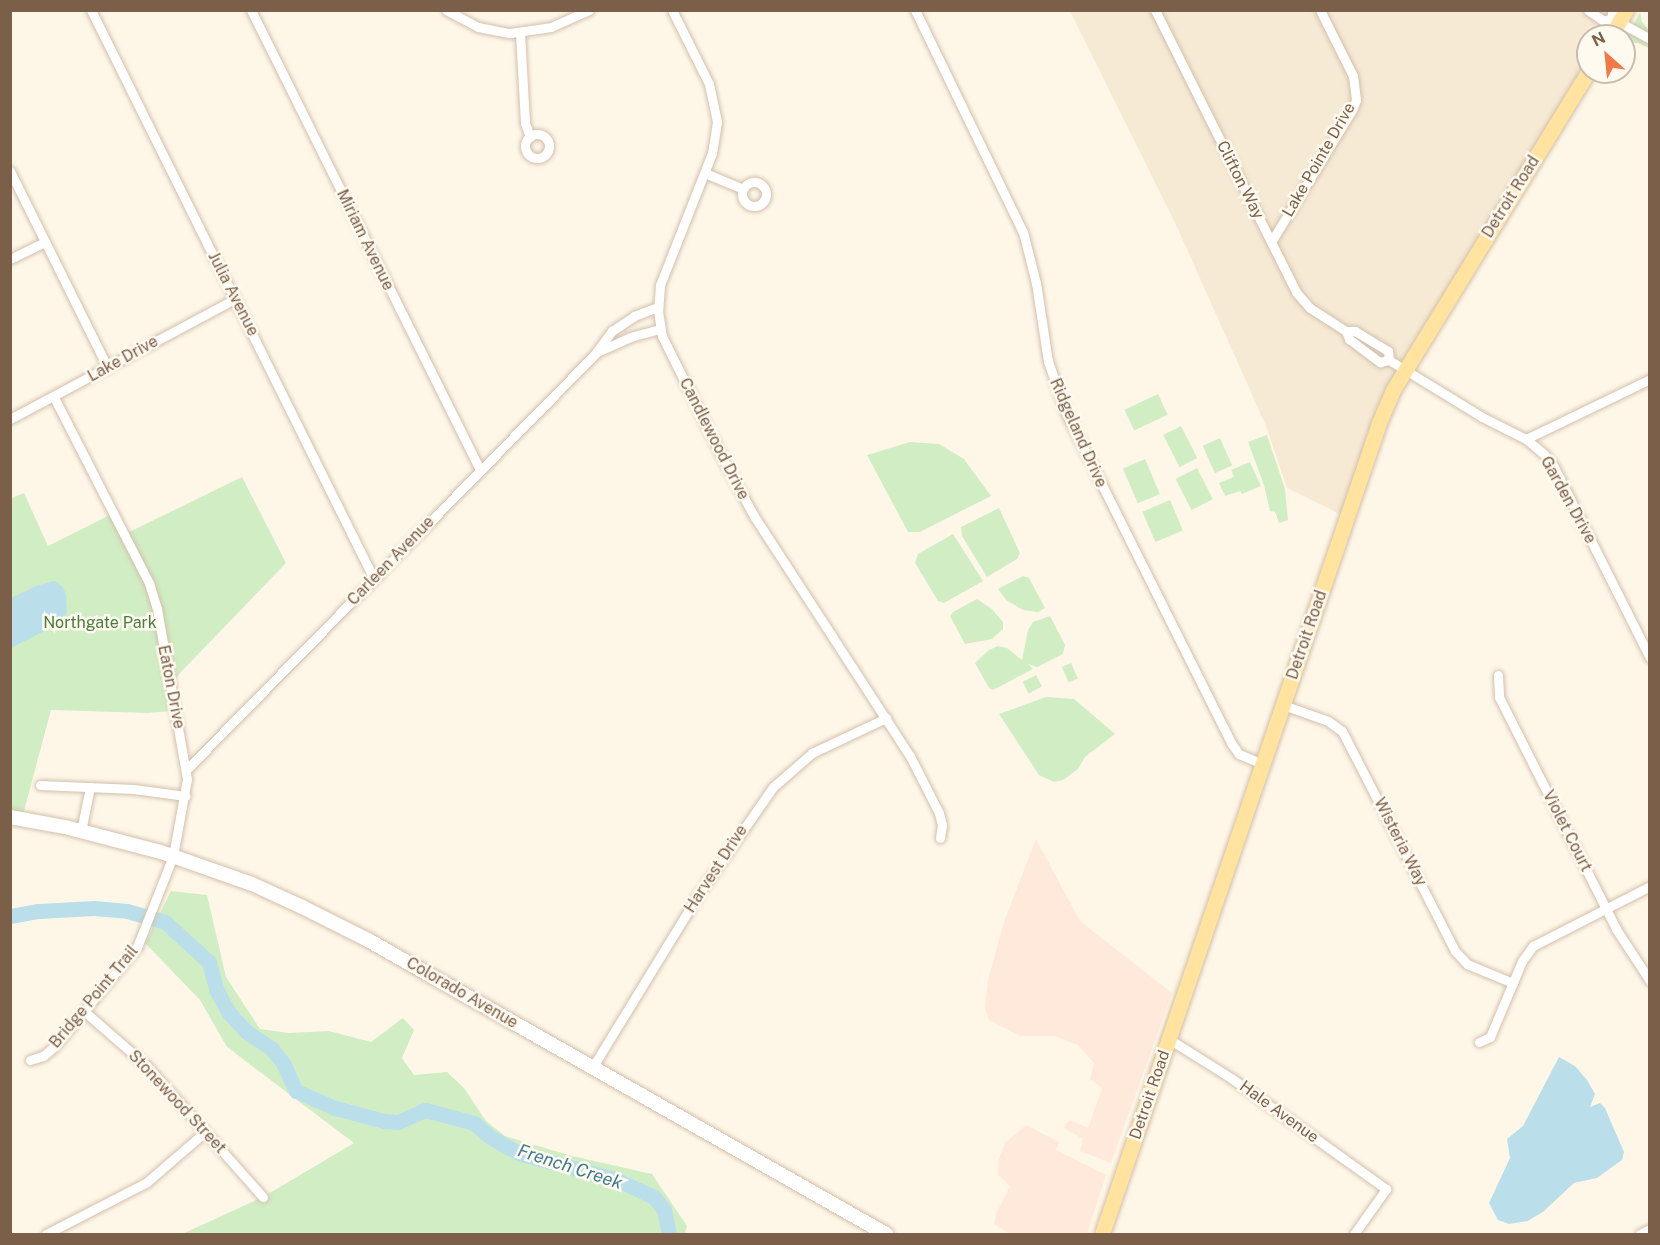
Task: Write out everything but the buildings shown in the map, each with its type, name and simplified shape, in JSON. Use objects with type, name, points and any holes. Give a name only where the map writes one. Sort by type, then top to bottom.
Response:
[{"type":"main road","name":"Detroit Road","points":[[1102,1234],[1379,423],[1406,369],[1581,84]]},
{"type":"main road","name":"Colorado Avenue","points":[[10,818],[81,831],[173,856],[252,884],[344,928],[886,1234]]},
{"type":"street","name":"Julia Avenue","points":[[91,10],[374,579]]},
{"type":"street","name":"Miriam Avenue","points":[[251,10],[480,470]]},
{"type":"street","points":[[446,10],[478,27],[520,33],[560,24],[589,10]]},
{"type":"street","name":"Candlewood Drive","points":[[672,10],[709,84],[717,114],[715,146],[662,276],[658,307],[660,329],[707,428],[750,509],[910,756],[935,803],[942,825],[940,838]]},
{"type":"street","name":"Ridgeland Drive","points":[[915,10],[1023,232],[1036,283],[1048,361],[1068,417],[1231,743],[1239,754],[1263,764]]},
{"type":"street","name":"Clifton Way","points":[[1155,10],[1302,300],[1346,331],[1349,339],[1380,362],[1389,360],[1406,369]]},
{"type":"street","name":"Lake Pointe Drive","points":[[1271,242],[1356,100],[1353,76],[1320,10]]},
{"type":"street","points":[[1588,10],[1604,21],[1617,15],[1650,39]]},
{"type":"street","points":[[520,33],[525,123],[530,137]]},
{"type":"street","points":[[10,171],[108,368]]},
{"type":"street","points":[[705,174],[743,189]]},
{"type":"street","points":[[10,259],[45,242]]},
{"type":"street","name":"Lake Drive","points":[[10,419],[235,299]]},
{"type":"street","name":"Carleen Avenue","points":[[187,769],[595,354],[617,327],[658,307]]},
{"type":"street","name":"Carleen Avenue","points":[[595,354],[630,337],[660,329]]},
{"type":"street","name":"Garden Drive","points":[[1406,369],[1482,417],[1539,448],[1554,467],[1650,658]]},
{"type":"street","points":[[1526,439],[1650,379]]},
{"type":"street","name":"Eaton Drive","points":[[54,397],[149,583],[157,609],[187,769],[186,796],[173,856]]},
{"type":"street","name":"Violet Court","points":[[1498,675],[1499,697],[1606,908],[1650,981]]},
{"type":"street","name":"Wisteria Way","points":[[1283,705],[1328,721],[1342,731],[1455,951],[1467,964],[1513,983]]},
{"type":"street","name":"Harvest Drive","points":[[592,1068],[698,895],[773,787],[812,753],[886,718]]},
{"type":"street","points":[[40,785],[149,791],[186,796]]},
{"type":"street","points":[[81,831],[90,787]]},
{"type":"street","name":"Bridge Point Trail","points":[[30,1060],[51,1050],[130,957],[146,929],[173,856]]},
{"type":"street","points":[[1479,1042],[1490,1036],[1526,954],[1533,946],[1650,886]]},
{"type":"street","name":"Stonewood Street","points":[[85,1012],[144,1062],[263,1197]]},
{"type":"street","name":"Hale Avenue","points":[[1169,1039],[1232,1078],[1386,1189],[1354,1234]]},
{"type":"street","points":[[46,1234],[147,1182],[205,1132]]},
{"type":"street","points":[[1640,1234],[1650,1229]]},
{"type":"shaded area","points":[[1070,11],[1626,11],[1618,24],[1576,24],[1576,84],[1581,84],[1393,390],[1348,518],[1287,488],[1266,426],[1177,227]]},
{"type":"shaded area","points":[[1036,839],[1080,921],[1172,993],[1111,1163],[1080,1151],[1083,1139],[1064,1128],[1069,1120],[1088,1128],[1102,1088],[1090,1079],[1094,1063],[1078,1045],[1055,1036],[1020,1036],[989,1020],[985,1008],[988,980],[1005,919]]},
{"type":"shaded area","points":[[1026,1125],[1059,1142],[1056,1150],[1106,1175],[1087,1234],[1010,1234],[994,1224],[997,1212],[1010,1186],[998,1175],[999,1159],[1005,1143]]},
{"type":"green space","points":[[1640,12],[1642,22],[1649,30],[1649,48],[1636,43],[1636,24],[1634,24]]},
{"type":"green space","points":[[1158,394],[1168,415],[1134,430],[1124,410]]},
{"type":"green space","points":[[1181,426],[1197,458],[1180,467],[1163,435]]},
{"type":"green space","points":[[1267,435],[1285,489],[1288,520],[1279,523],[1275,512],[1270,511],[1264,485],[1248,442]]},
{"type":"green space","points":[[1220,438],[1232,465],[1215,473],[1203,446]]},
{"type":"green space","points":[[910,442],[939,444],[964,459],[991,496],[920,532],[908,532],[867,455]]},
{"type":"green space","points":[[1145,459],[1160,494],[1138,503],[1123,468]]},
{"type":"green space","points":[[1250,462],[1261,486],[1242,494],[1240,491],[1225,496],[1219,483],[1234,477],[1231,470]]},
{"type":"green space","points":[[1197,468],[1213,499],[1192,510],[1176,479]]},
{"type":"green space","name":"Northgate Park","points":[[242,477],[286,563],[180,673],[168,692],[171,711],[148,713],[51,710],[23,815],[10,813],[10,499],[24,493],[48,546],[110,515],[121,536]]},
{"type":"green space","points":[[1170,500],[1183,530],[1155,542],[1142,512]]},
{"type":"green space","points":[[999,508],[1020,553],[1017,559],[987,577],[962,536],[961,527]]},
{"type":"green space","points":[[953,534],[983,581],[944,603],[938,601],[915,563],[918,554]]},
{"type":"green space","points":[[1023,576],[1029,578],[1045,608],[1038,612],[1023,610],[1006,600],[998,589]]},
{"type":"green space","points":[[977,599],[992,609],[1003,622],[1003,629],[992,639],[965,644],[950,616]]},
{"type":"green space","points":[[1050,616],[1065,645],[1063,654],[1037,667],[1028,664],[1033,669],[993,690],[989,688],[975,663],[989,650],[998,646],[1007,648],[1022,660],[1028,630],[1033,622]]},
{"type":"green space","points":[[1071,663],[1078,679],[1069,683],[1062,667]]},
{"type":"green space","points":[[1036,675],[1042,687],[1029,693],[1023,682]]},
{"type":"green space","points":[[1046,697],[1074,699],[1115,734],[1085,757],[1078,769],[1063,780],[1054,782],[1039,775],[999,714]]},
{"type":"green space","points":[[171,891],[207,895],[226,977],[260,1029],[289,1033],[329,1031],[371,1042],[403,1018],[414,1030],[402,1058],[414,1075],[447,1072],[464,1088],[486,1121],[505,1136],[572,1156],[652,1174],[687,1226],[685,1234],[182,1234],[263,1197],[354,1143],[227,1047],[200,1000],[145,943]]},
{"type":"water","points":[[54,581],[63,587],[67,613],[52,627],[11,648],[11,598],[36,586]]},
{"type":"water","points":[[1559,1057],[1575,1066],[1587,1080],[1595,1094],[1590,1107],[1600,1103],[1605,1108],[1624,1152],[1622,1160],[1597,1178],[1574,1183],[1544,1211],[1528,1221],[1509,1224],[1498,1220],[1489,1203],[1510,1158],[1507,1139],[1523,1126]]},
{"type":"waterway","name":"French Creek","points":[[10,916],[39,911],[94,908],[127,911],[165,922],[209,962],[216,989],[229,1013],[247,1032],[272,1049],[283,1063],[296,1091],[335,1108],[384,1121],[398,1122],[425,1110],[474,1123],[490,1137],[521,1154],[615,1179],[654,1197],[664,1210],[669,1234]]}]
